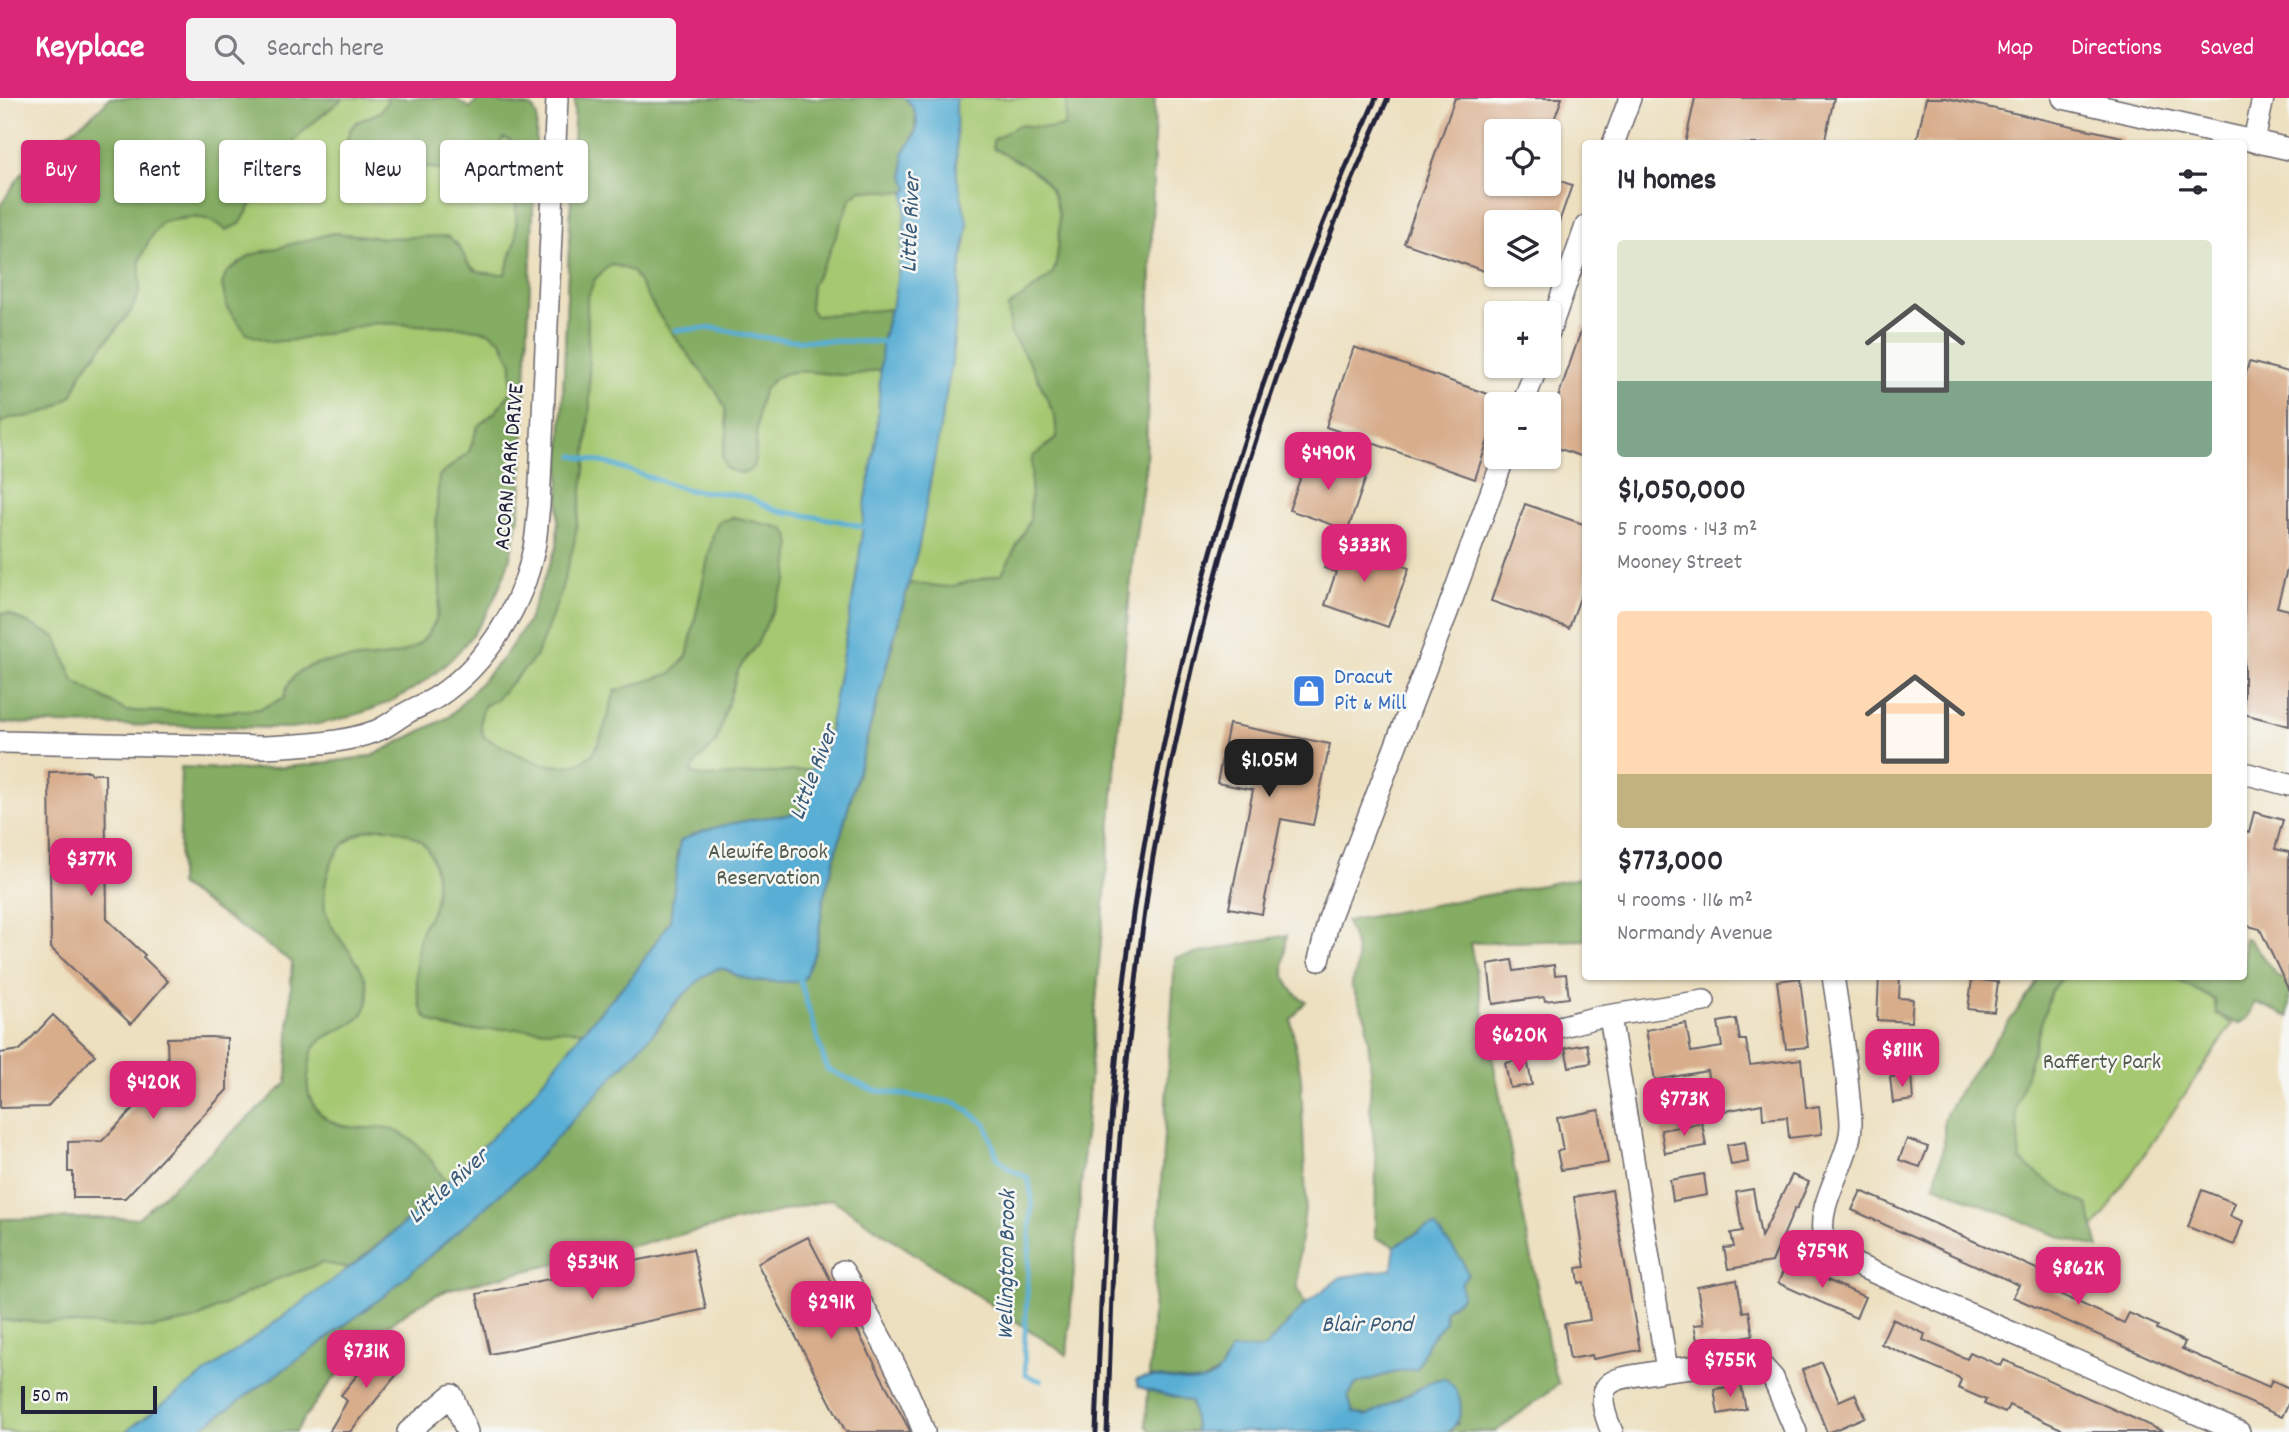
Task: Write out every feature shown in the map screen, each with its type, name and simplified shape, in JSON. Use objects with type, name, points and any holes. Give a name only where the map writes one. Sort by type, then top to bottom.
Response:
[{"type":"street","name":"ACORN PARK DRIVE","points":[[0,742],[265,747],[307,745],[342,739],[377,731],[437,697],[487,650],[506,621],[523,585],[534,549],[539,506],[557,98]]},
{"type":"street","points":[[1614,140],[1630,98]]},
{"type":"street","points":[[2063,98],[2289,149]]},
{"type":"street","points":[[2253,141],[2263,98]]},
{"type":"street","points":[[1560,301],[1582,237]]},
{"type":"street","points":[[1320,960],[1329,919],[1500,469]]},
{"type":"street","points":[[2247,774],[2289,785]]},
{"type":"street","points":[[1834,980],[1843,1036],[1851,1125],[1847,1154],[1830,1191],[1823,1223],[1828,1246],[1857,1265],[2239,1432]]},
{"type":"street","points":[[1489,1045],[1610,1016],[1704,1001]]},
{"type":"street","points":[[1610,1016],[1667,1370]]},
{"type":"street","points":[[843,1271],[911,1395],[924,1432]]},
{"type":"street","points":[[1612,1432],[1601,1398],[1605,1387],[1613,1380],[1749,1360],[1763,1367],[1773,1378],[1796,1432]]},
{"type":"street","points":[[408,1432],[452,1395],[467,1432]]},
{"type":"green space","points":[[109,98],[343,98],[295,140],[219,140],[219,203],[252,203],[240,224],[226,230],[211,220],[196,217],[162,222],[149,240],[140,260],[140,291],[131,311],[82,371],[73,395],[53,409],[33,416],[10,418],[0,424],[0,206],[21,176],[21,203],[100,203],[100,140],[59,140],[95,113]]},
{"type":"green space","points":[[343,98],[389,98],[380,113],[357,122],[351,128],[347,140],[340,140],[340,203],[426,203],[426,167],[440,170],[440,203],[516,203],[516,240],[505,274],[477,271],[465,262],[386,238],[333,233],[293,245],[294,340],[375,323],[461,327],[489,332],[501,341],[512,363],[511,392],[495,412],[478,426],[469,452],[439,476],[437,550],[441,592],[436,620],[423,641],[410,651],[384,658],[334,661],[285,698],[260,709],[214,713],[126,711],[74,681],[56,637],[7,613],[0,614],[0,424],[10,418],[33,416],[73,395],[82,371],[131,311],[140,291],[140,260],[149,240],[162,222],[203,218],[226,229],[240,224],[252,203],[326,203],[326,140],[295,140]]},
{"type":"green space","points":[[389,98],[454,98],[470,108],[477,101],[475,98],[494,98],[501,103],[532,107],[537,116],[536,140],[440,140],[440,169],[426,167],[426,140],[347,140],[351,128],[357,122],[380,112]]},
{"type":"green space","name":"Alewife Brook Reservation","points":[[575,98],[1155,98],[1146,461],[1132,564],[1067,1355],[832,1199],[462,1285],[435,1296],[388,1325],[366,1344],[328,1386],[295,1432],[0,1432],[0,1219],[138,1218],[287,1083],[292,962],[179,885],[181,767],[247,770],[372,756],[449,717],[504,657],[527,623],[557,546],[571,203],[588,203],[588,140],[573,140]]},
{"type":"green space","points":[[575,98],[905,98],[915,108],[914,132],[903,153],[909,189],[905,192],[861,190],[851,198],[828,256],[812,285],[810,309],[815,316],[890,309],[882,343],[882,369],[849,375],[793,372],[775,379],[764,390],[758,417],[756,454],[751,469],[746,473],[726,468],[722,457],[727,432],[725,408],[717,392],[662,320],[632,271],[611,264],[595,279],[587,299],[590,406],[585,470],[574,544],[559,598],[536,657],[495,700],[484,706],[481,718],[484,737],[536,762],[564,766],[578,763],[590,756],[601,735],[615,691],[672,673],[687,656],[718,522],[734,517],[783,528],[789,535],[791,546],[787,580],[757,644],[738,670],[716,743],[697,761],[691,773],[705,777],[808,770],[812,789],[806,808],[791,816],[762,818],[690,836],[677,852],[677,879],[670,921],[634,974],[583,1031],[465,1030],[448,1028],[426,1017],[417,987],[417,961],[422,929],[436,897],[432,859],[423,843],[401,831],[386,828],[359,833],[338,852],[331,865],[324,901],[330,923],[362,971],[368,992],[367,1005],[355,1022],[328,1036],[313,1050],[308,1079],[309,1095],[317,1110],[336,1124],[386,1127],[409,1138],[423,1151],[447,1183],[408,1220],[349,1268],[323,1263],[272,1281],[194,1320],[153,1328],[0,1320],[0,1219],[138,1218],[287,1083],[292,962],[179,885],[181,767],[247,770],[372,756],[449,717],[504,657],[527,623],[557,546],[571,203],[588,203],[588,140],[573,140]]},
{"type":"green space","points":[[1067,98],[1155,98],[1146,461],[1132,564],[1067,1355],[832,1199],[449,1289],[402,1315],[362,1348],[327,1388],[295,1432],[195,1432],[385,1295],[629,1059],[699,978],[720,969],[738,976],[816,950],[824,897],[909,583],[948,587],[1002,574],[1030,520],[1032,457],[1057,438],[1055,417],[1034,370],[1010,332],[1008,307],[1044,281],[1054,270],[1059,236],[1056,202],[1044,180],[993,148],[993,140],[1019,125],[1050,128],[1065,126]]},
{"type":"green space","points":[[516,203],[533,203],[521,499],[513,547],[498,590],[478,627],[451,659],[419,685],[382,705],[339,719],[291,728],[0,723],[0,614],[7,613],[56,637],[74,681],[126,711],[213,713],[260,709],[284,698],[293,677],[309,666],[403,652],[423,640],[436,619],[440,594],[436,532],[439,476],[469,452],[478,426],[495,412],[511,392],[512,364],[502,341],[489,332],[461,327],[375,323],[294,340],[271,342],[247,334],[227,308],[222,285],[226,273],[251,255],[333,233],[386,238],[447,236],[461,249],[471,267],[489,274],[505,274],[516,240]]},
{"type":"green space","points":[[1582,878],[1582,940],[1470,943],[1554,1372],[1559,1384],[1495,1432],[1448,1432],[1458,1423],[1444,1378],[1435,1380],[1367,1416],[1352,1412],[1348,1396],[1356,1384],[1417,1369],[1428,1342],[1445,1322],[1444,1311],[1462,1297],[1426,1228],[1395,1246],[1375,1238],[1376,1162],[1370,1106],[1371,1070],[1366,1019],[1351,985],[1357,960],[1355,945],[1346,921]]},
{"type":"green space","points":[[1287,935],[1284,964],[1287,981],[1297,995],[1306,1001],[1291,1020],[1301,1077],[1306,1202],[1299,1254],[1298,1288],[1305,1304],[1264,1349],[1231,1349],[1220,1371],[1201,1382],[1149,1376],[1175,958]]},
{"type":"green space","points":[[2247,939],[2278,977],[2289,981],[2289,1017],[2255,1002],[2248,1018],[2238,1024],[2216,1013],[2215,1000],[2178,980],[2247,980]]},
{"type":"green space","points":[[2038,980],[2060,980],[2051,991],[2016,1108],[2020,1160],[2052,1185],[2088,1205],[2099,1248],[2060,1237],[1934,1185],[1944,1145],[1944,1118],[1959,1091]]},
{"type":"green space","name":"Rafferty Park","points":[[2056,980],[2178,980],[2215,1000],[2216,1014],[2232,1024],[2086,1241],[1980,1125]]},
{"type":"green space","points":[[1148,1390],[1175,1395],[1191,1402],[1196,1432],[1151,1432],[1146,1425]]},
{"type":"water","name":"Little River","points":[[905,98],[956,98],[957,178],[968,225],[960,273],[952,361],[919,545],[824,897],[816,950],[804,979],[792,982],[754,981],[725,969],[717,969],[704,976],[675,1003],[656,1030],[522,1175],[385,1295],[195,1432],[125,1432],[368,1254],[408,1220],[520,1109],[583,1031],[634,974],[670,921],[680,841],[720,826],[789,814],[806,808],[812,789],[808,770],[812,769],[826,748],[858,567],[877,433],[882,343],[895,293],[903,236],[905,192],[909,189],[904,176],[903,153],[913,139],[917,125],[915,112]]},
{"type":"water","name":"Blair Pond","points":[[1435,1226],[1462,1260],[1468,1274],[1461,1283],[1462,1297],[1444,1311],[1445,1322],[1428,1342],[1417,1369],[1356,1384],[1348,1396],[1353,1412],[1367,1416],[1435,1380],[1444,1378],[1456,1390],[1461,1405],[1458,1419],[1448,1432],[1196,1432],[1191,1402],[1138,1386],[1136,1380],[1146,1377],[1192,1382],[1213,1377],[1221,1369],[1231,1349],[1264,1349],[1305,1304],[1341,1277],[1392,1269],[1395,1246],[1426,1228]]},
{"type":"building","points":[[1455,98],[1562,98],[1554,119],[1484,119],[1484,196],[1561,196],[1561,181],[1572,185],[1561,216],[1561,210],[1484,210],[1484,271],[1404,243]]},
{"type":"building","points":[[1695,98],[1834,98],[1825,140],[1686,140]]},
{"type":"building","points":[[1926,98],[1946,98],[2122,137],[2122,140],[1917,140]]},
{"type":"building","points":[[1582,328],[1582,457],[1561,449],[1560,392]]},
{"type":"building","points":[[1354,347],[1484,393],[1484,452],[1475,479],[1326,427]]},
{"type":"building","points":[[2249,362],[2289,372],[2289,562],[2277,607],[2289,610],[2289,726],[2247,715]]},
{"type":"building","points":[[1309,454],[1367,474],[1348,530],[1289,510]]},
{"type":"building","points":[[1525,504],[1582,524],[1582,592],[1569,628],[1491,601]]},
{"type":"building","points":[[1333,541],[1409,568],[1388,627],[1325,605],[1336,572],[1324,568]]},
{"type":"building","points":[[1229,724],[1330,744],[1313,825],[1281,819],[1262,914],[1229,908],[1253,790],[1217,783]]},
{"type":"building","points":[[90,771],[91,774],[105,774],[107,919],[168,981],[131,1024],[51,948],[49,772]]},
{"type":"building","points":[[2254,812],[2283,820],[2275,849],[2289,852],[2289,991],[2260,929],[2247,926],[2247,832],[2249,833]]},
{"type":"building","points":[[1512,960],[1514,971],[1554,965],[1555,975],[1566,974],[1569,998],[1545,1001],[1544,997],[1493,1004],[1488,964]]},
{"type":"building","points":[[1800,980],[1808,1047],[1786,1049],[1777,981]]},
{"type":"building","points":[[1879,980],[1900,980],[1899,998],[1913,999],[1911,1022],[1877,1020]]},
{"type":"building","points":[[1972,980],[1998,982],[1994,1012],[1968,1009]]},
{"type":"building","points":[[53,1015],[95,1055],[47,1107],[0,1108],[0,1053],[20,1050]]},
{"type":"building","points":[[1736,1019],[1740,1040],[1746,1040],[1750,1065],[1801,1059],[1806,1108],[1819,1106],[1822,1134],[1789,1138],[1787,1117],[1763,1119],[1762,1104],[1714,1113],[1707,1071],[1655,1080],[1646,1030],[1686,1023],[1691,1052],[1722,1047],[1718,1022]]},
{"type":"building","points":[[167,1038],[227,1038],[227,1090],[125,1198],[73,1198],[73,1172],[68,1172],[68,1142],[102,1141],[168,1073]]},
{"type":"building","points":[[1587,1044],[1591,1063],[1569,1067],[1565,1048]]},
{"type":"building","points":[[1527,1059],[1532,1085],[1510,1088],[1505,1063]]},
{"type":"building","points":[[1911,1075],[1913,1100],[1893,1103],[1890,1077]]},
{"type":"building","points":[[1599,1110],[1608,1163],[1561,1170],[1557,1151],[1563,1150],[1557,1118]]},
{"type":"building","points":[[1702,1123],[1706,1146],[1665,1153],[1661,1130]]},
{"type":"building","points":[[1907,1139],[1928,1147],[1920,1167],[1899,1160]]},
{"type":"building","points":[[1745,1142],[1748,1162],[1731,1165],[1727,1145]]},
{"type":"building","points":[[1704,1174],[1707,1195],[1673,1201],[1670,1180]]},
{"type":"building","points":[[1792,1175],[1809,1182],[1772,1262],[1728,1269],[1724,1248],[1734,1247],[1731,1233],[1742,1231],[1736,1192],[1753,1189],[1761,1237]]},
{"type":"building","points":[[1612,1190],[1640,1350],[1593,1359],[1592,1355],[1570,1359],[1564,1324],[1590,1320],[1584,1282],[1579,1283],[1577,1268],[1585,1267],[1574,1197]]},
{"type":"building","points":[[2202,1190],[2235,1203],[2230,1216],[2243,1221],[2234,1245],[2188,1227]]},
{"type":"building","points":[[1861,1191],[2050,1275],[2044,1287],[2124,1323],[2129,1313],[2185,1342],[2182,1349],[2269,1387],[2272,1380],[2289,1388],[2289,1402],[2282,1417],[2013,1297],[2019,1285],[1852,1210]]},
{"type":"building","points":[[808,1237],[910,1432],[846,1432],[757,1263]]},
{"type":"building","points":[[693,1249],[706,1309],[490,1354],[477,1294]]},
{"type":"building","points":[[1787,1262],[1865,1297],[1856,1318],[1778,1283]]},
{"type":"building","points":[[1737,1280],[1743,1312],[1749,1311],[1753,1335],[1719,1341],[1719,1337],[1697,1340],[1694,1325],[1704,1324],[1697,1287]]},
{"type":"building","points":[[1892,1319],[1925,1334],[1923,1340],[1967,1359],[1970,1352],[2001,1366],[2004,1360],[2164,1432],[2068,1432],[2009,1405],[2005,1413],[1984,1404],[1986,1400],[1958,1388],[1961,1380],[1958,1377],[1881,1344]]},
{"type":"building","points":[[379,1348],[403,1367],[350,1432],[329,1432],[347,1401],[341,1395]]},
{"type":"building","points":[[1822,1362],[1839,1401],[1855,1394],[1865,1417],[1830,1432],[1827,1432],[1802,1370]]},
{"type":"building","points":[[1741,1385],[1746,1409],[1718,1414],[1714,1389]]},
{"type":"waterway","points":[[675,330],[715,328],[788,340],[888,342]]},
{"type":"waterway","points":[[574,456],[610,464],[688,490],[732,494],[750,498],[778,511],[863,527],[869,525]]},
{"type":"waterway","name":"Wellington Brook","points":[[798,974],[827,1069],[873,1090],[957,1103],[986,1124],[997,1157],[1008,1168],[1028,1178],[1032,1198],[1024,1353],[1026,1375],[1041,1381]]},
{"type":"railway","points":[[1096,1432],[1114,1083],[1129,944],[1157,775],[1179,675],[1232,479],[1298,287],[1376,98]]},
{"type":"railway","points":[[1107,1432],[1115,1209],[1123,1103],[1144,918],[1168,780],[1199,639],[1243,481],[1268,403],[1324,249],[1388,98]]},
{"type":"place","name":"Dracut Pit & Mill","points":[[1309,691]]}]
